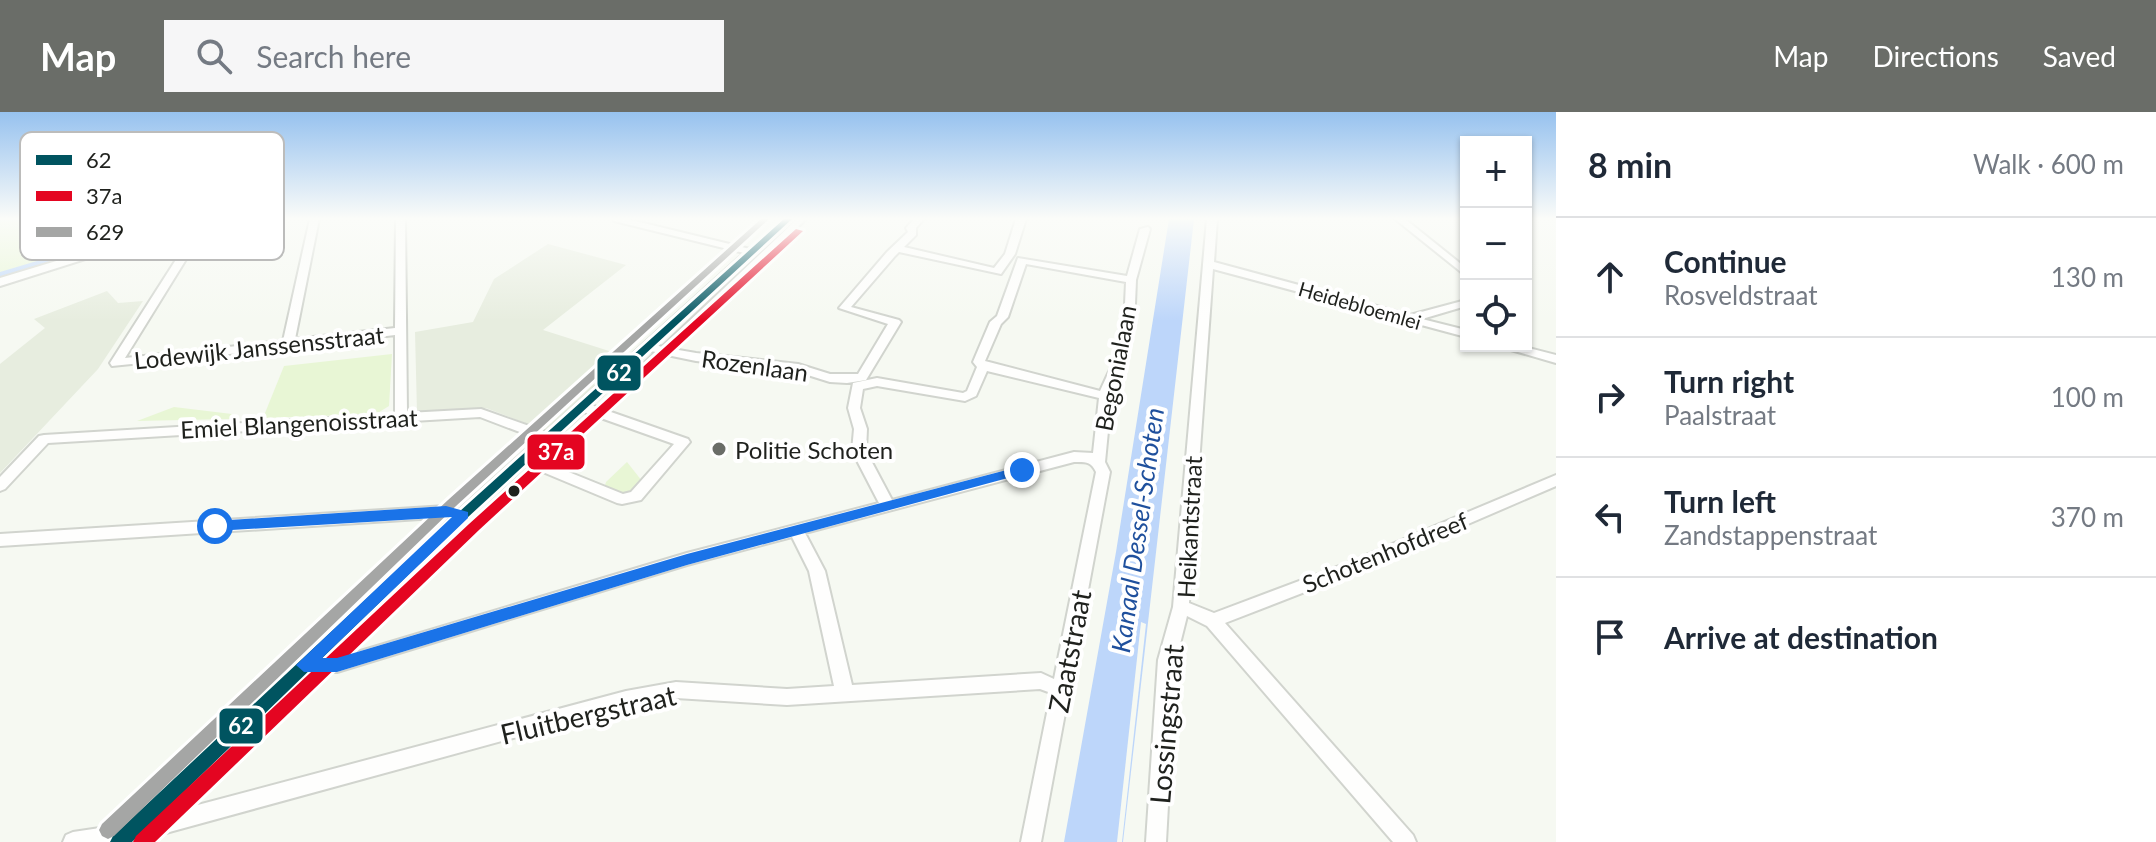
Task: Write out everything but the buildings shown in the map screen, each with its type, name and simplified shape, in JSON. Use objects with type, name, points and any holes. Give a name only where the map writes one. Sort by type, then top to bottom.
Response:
[{"type":"main road","points":[[0,282],[72,260]]},
{"type":"street","points":[[288,345],[307,253]]},
{"type":"street","points":[[401,253],[401,416]]},
{"type":"street","points":[[122,838],[463,515],[750,253]]},
{"type":"street","points":[[616,377],[634,380],[767,253]]},
{"type":"street","points":[[888,506],[859,451],[862,446],[858,413],[854,408],[860,381],[895,322],[844,308],[893,253]]},
{"type":"street","points":[[918,253],[997,272],[1010,253]]},
{"type":"street","name":"Begonialaan","points":[[1098,462],[1107,396],[1127,319],[1131,280],[1138,253]]},
{"type":"street","name":"Heikantstraat","points":[[1209,253],[1181,607],[1213,621],[1406,842]]},
{"type":"street","points":[[1442,253],[1460,268]]},
{"type":"street","name":"Lodewijk Janssensstraat","points":[[180,260],[116,363],[401,331]]},
{"type":"street","points":[[1107,396],[983,366],[979,362],[996,322],[1002,317],[1022,260],[1131,280]]},
{"type":"street","name":"Heidebloemlei","points":[[1208,264],[1460,332]]},
{"type":"street","points":[[1409,319],[1460,305]]},
{"type":"street","name":"Rozenlaan","points":[[647,347],[743,364],[751,362],[798,368],[806,373],[965,397],[972,393],[983,366]]},
{"type":"street","points":[[1530,352],[1556,359]]},
{"type":"street","points":[[526,460],[622,499],[636,496],[683,442],[584,407]]},
{"type":"street","name":"Emiel Blangenoisstraat","points":[[0,486],[44,439],[481,413],[549,438]]},
{"type":"street","points":[[304,665],[337,665],[576,592],[1074,457],[1089,457],[1098,462]]},
{"type":"street","name":"Zaatstraat","points":[[1031,842],[1103,472],[1098,462]]},
{"type":"street","name":"Schotenhofdreef","points":[[1213,621],[1353,567],[1556,480]]},
{"type":"street","points":[[0,540],[446,511],[463,515]]},
{"type":"street","points":[[796,531],[817,571],[845,694]]},
{"type":"street","name":"Lossingstraat","points":[[1156,842],[1167,660],[1181,607]]},
{"type":"street","name":"Fluitbergstraat","points":[[73,842],[122,838],[626,699],[676,690],[787,697],[1041,681],[1062,690]]},
{"type":"shaded area","points":[[534,253],[582,253],[626,265],[543,330],[628,357],[549,432],[486,408],[417,413],[415,332],[473,322],[494,279]]},
{"type":"shaded area","points":[[107,291],[118,303],[143,301],[98,369],[0,473],[0,364],[45,328],[34,319]]},
{"type":"green space","points":[[0,253],[20,253],[20,260],[60,260],[0,278]]},
{"type":"green space","points":[[392,354],[389,406],[376,414],[263,418],[284,366]]},
{"type":"green space","points":[[174,407],[232,414],[230,419],[137,421]]},
{"type":"green space","points":[[627,462],[642,481],[624,492],[604,488],[606,482]]},
{"type":"water","name":"Kanaal Dessel-Schoten","points":[[1164,253],[1190,253],[1123,842],[1064,842],[1116,552]]},
{"type":"pier","points":[[1141,622],[1146,624],[1122,842],[1117,842]]},
{"type":"waterway","points":[[0,277],[56,260]]},
{"type":"transit line","name":"629","points":[[108,830],[452,503],[727,253]]},
{"type":"transit line","name":"62","points":[[119,842],[463,515],[751,253]]},
{"type":"transit line","name":"37a","points":[[142,842],[474,527],[775,253]]},
{"type":"place","name":"Politie Schoten","points":[[719,449]]},
{"type":"route","points":[[215,526],[446,511],[463,515],[304,665],[337,665],[687,559],[1022,470]]}]
